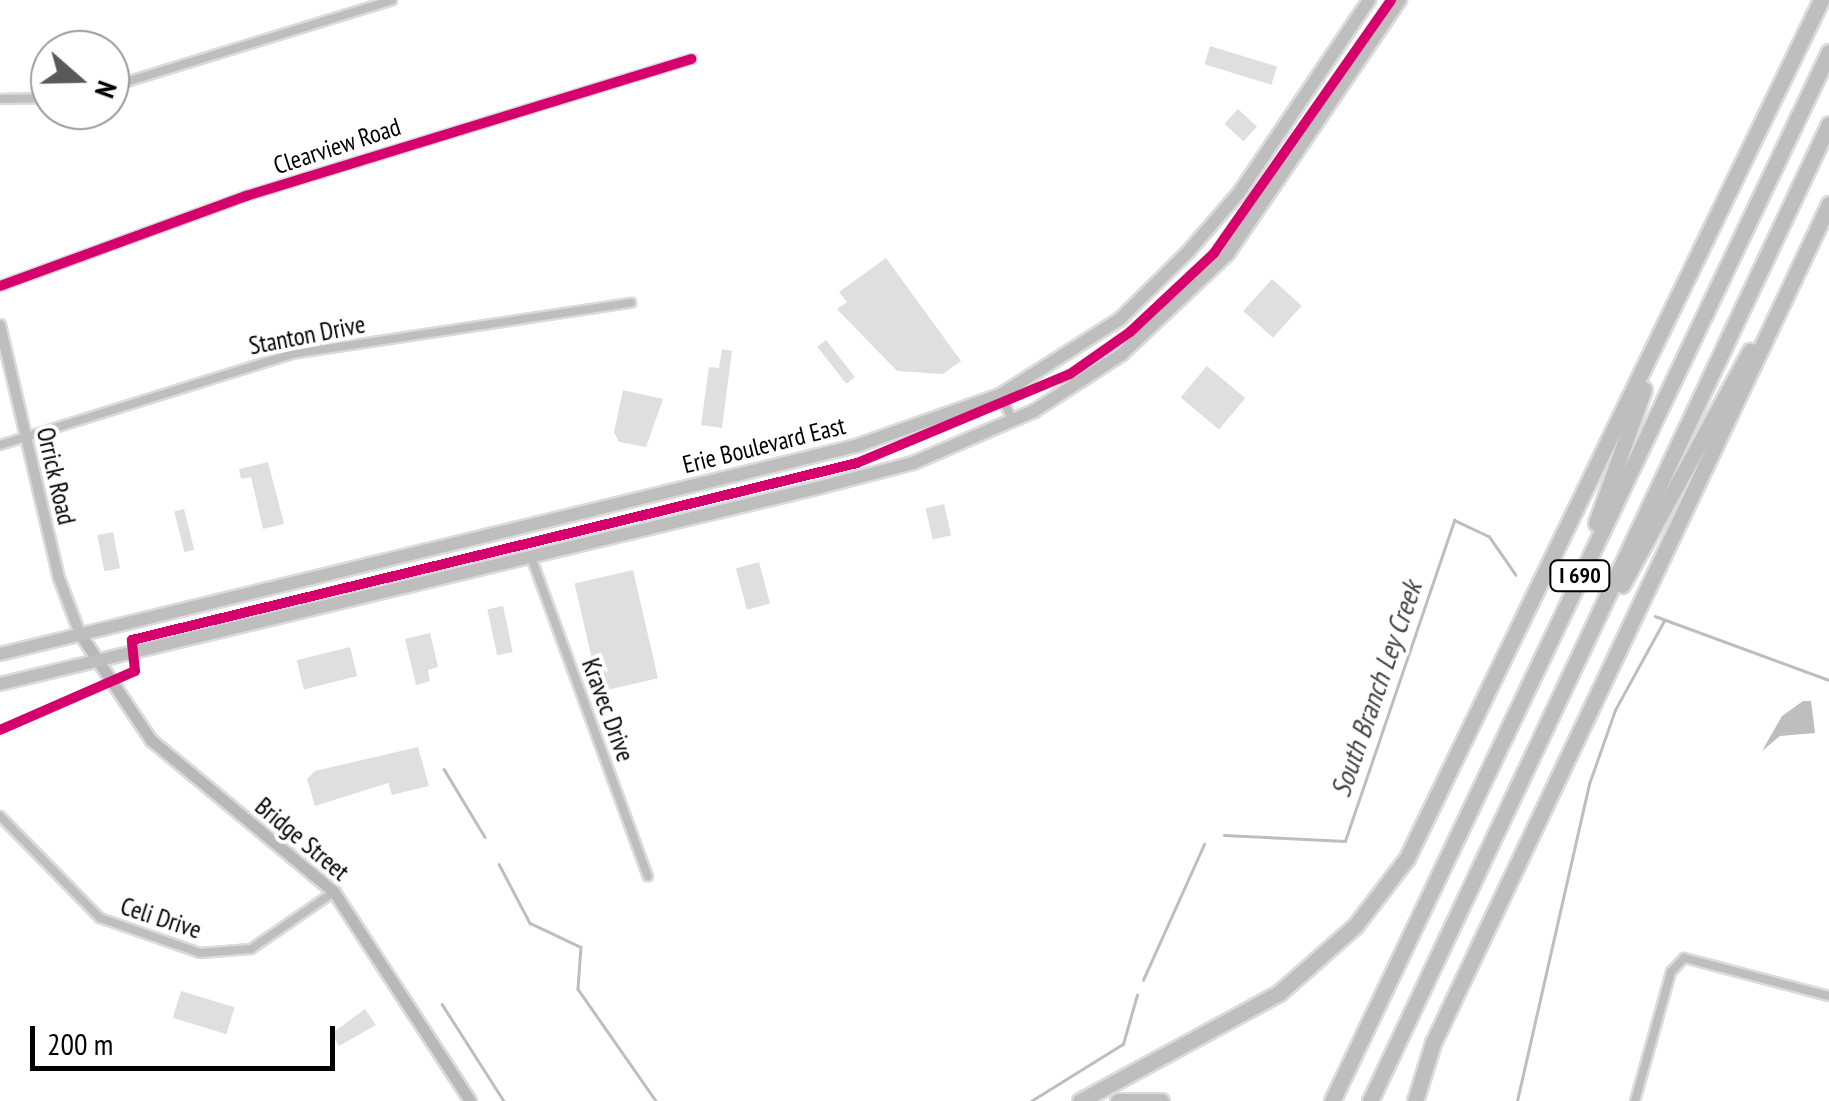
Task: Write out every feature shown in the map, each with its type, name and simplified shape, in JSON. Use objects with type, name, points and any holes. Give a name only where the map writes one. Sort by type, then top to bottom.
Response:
[{"type":"highway","points":[[1080,1101],[1279,993],[1374,903],[1426,824],[1820,0]]},
{"type":"highway","name":"I 690","points":[[1332,1101],[1829,52]]},
{"type":"highway","name":"I 690","points":[[1370,1101],[1829,124]]},
{"type":"highway","points":[[1415,1101],[1433,1043],[1829,204]]},
{"type":"highway","points":[[1537,748],[1805,256]]},
{"type":"highway","points":[[1572,592],[1690,274]]},
{"type":"highway","points":[[1118,1101],[1161,1101]]},
{"type":"main road","name":"Erie Boulevard East","points":[[0,654],[856,446],[1000,394],[1120,320],[1200,239],[1370,0]]},
{"type":"main road","points":[[0,684],[900,466],[1013,421],[1122,354],[1228,254],[1400,0]]},
{"type":"main road","name":"Bridge Street","points":[[80,634],[95,661],[181,769],[334,892],[470,1101]]},
{"type":"street","points":[[130,81],[392,0]]},
{"type":"street","name":"Clearview Road","points":[[0,286],[282,185],[691,59]]},
{"type":"street","points":[[0,100],[30,99]]},
{"type":"street","name":"Stanton Drive","points":[[0,445],[292,354],[631,303]]},
{"type":"street","name":"Orrick Road","points":[[0,325],[26,439],[80,634]]},
{"type":"street","points":[[1000,394],[1013,421]]},
{"type":"street","name":"Kravec Drive","points":[[532,557],[648,876]]},
{"type":"street","name":"Celi Drive","points":[[3,819],[100,918],[200,954],[251,949],[334,892]]},
{"type":"street","points":[[1635,1101],[1671,972],[1684,958],[1829,996]]},
{"type":"shaded area","points":[[1803,701],[1811,701],[1815,733],[1780,736],[1762,751],[1782,716]]},
{"type":"building","points":[[1210,46],[1277,66],[1271,85],[1204,64]]},
{"type":"building","points":[[1238,109],[1257,127],[1243,141],[1224,124]]},
{"type":"building","points":[[886,258],[961,361],[943,374],[897,371],[837,309],[847,302],[839,292]]},
{"type":"building","points":[[1272,279],[1302,306],[1273,338],[1243,311]]},
{"type":"building","points":[[826,340],[855,377],[846,384],[817,347]]},
{"type":"building","points":[[722,349],[732,351],[722,428],[701,425],[709,367],[719,368]]},
{"type":"building","points":[[1207,366],[1245,398],[1219,430],[1181,397]]},
{"type":"building","points":[[623,390],[663,399],[646,447],[619,442],[614,432]]},
{"type":"building","points":[[268,462],[284,524],[263,529],[251,477],[241,479],[239,469]]},
{"type":"building","points":[[944,504],[951,535],[933,539],[925,508]]},
{"type":"building","points":[[184,509],[194,550],[184,552],[174,511]]},
{"type":"building","points":[[113,532],[120,568],[104,571],[97,535]]},
{"type":"building","points":[[759,562],[770,604],[747,610],[736,568]]},
{"type":"building","points":[[633,570],[658,678],[600,692],[575,583]]},
{"type":"building","points":[[503,606],[513,652],[497,655],[487,609]]},
{"type":"building","points":[[430,633],[438,667],[428,670],[430,681],[416,685],[405,639]]},
{"type":"building","points":[[350,647],[357,676],[304,689],[297,660]]},
{"type":"building","points":[[418,747],[429,786],[392,795],[388,783],[315,806],[307,779],[315,771]]},
{"type":"building","points":[[181,991],[235,1007],[226,1034],[173,1018]]},
{"type":"building","points":[[365,1009],[376,1025],[339,1046],[331,1034]]},
{"type":"waterway","name":"South Branch Ley Creek","points":[[1224,835],[1345,841],[1454,520],[1489,536],[1516,575]]},
{"type":"waterway","name":"South Branch Ley Creek","points":[[1655,616],[1829,680]]},
{"type":"waterway","points":[[1517,1101],[1589,784],[1615,710],[1664,621]]},
{"type":"waterway","points":[[444,769],[485,837]]},
{"type":"waterway","points":[[1143,980],[1204,844]]},
{"type":"waterway","points":[[499,864],[530,923],[581,947],[578,989],[656,1101]]},
{"type":"waterway","points":[[1031,1101],[1123,1044],[1137,995]]},
{"type":"waterway","points":[[442,1004],[504,1101]]},
{"type":"cycle path","points":[[0,730],[135,671],[132,640],[857,463],[1070,374],[1130,332],[1214,253],[1391,0]]},
{"type":"cycle path","points":[[0,286],[246,196],[691,59]]}]
